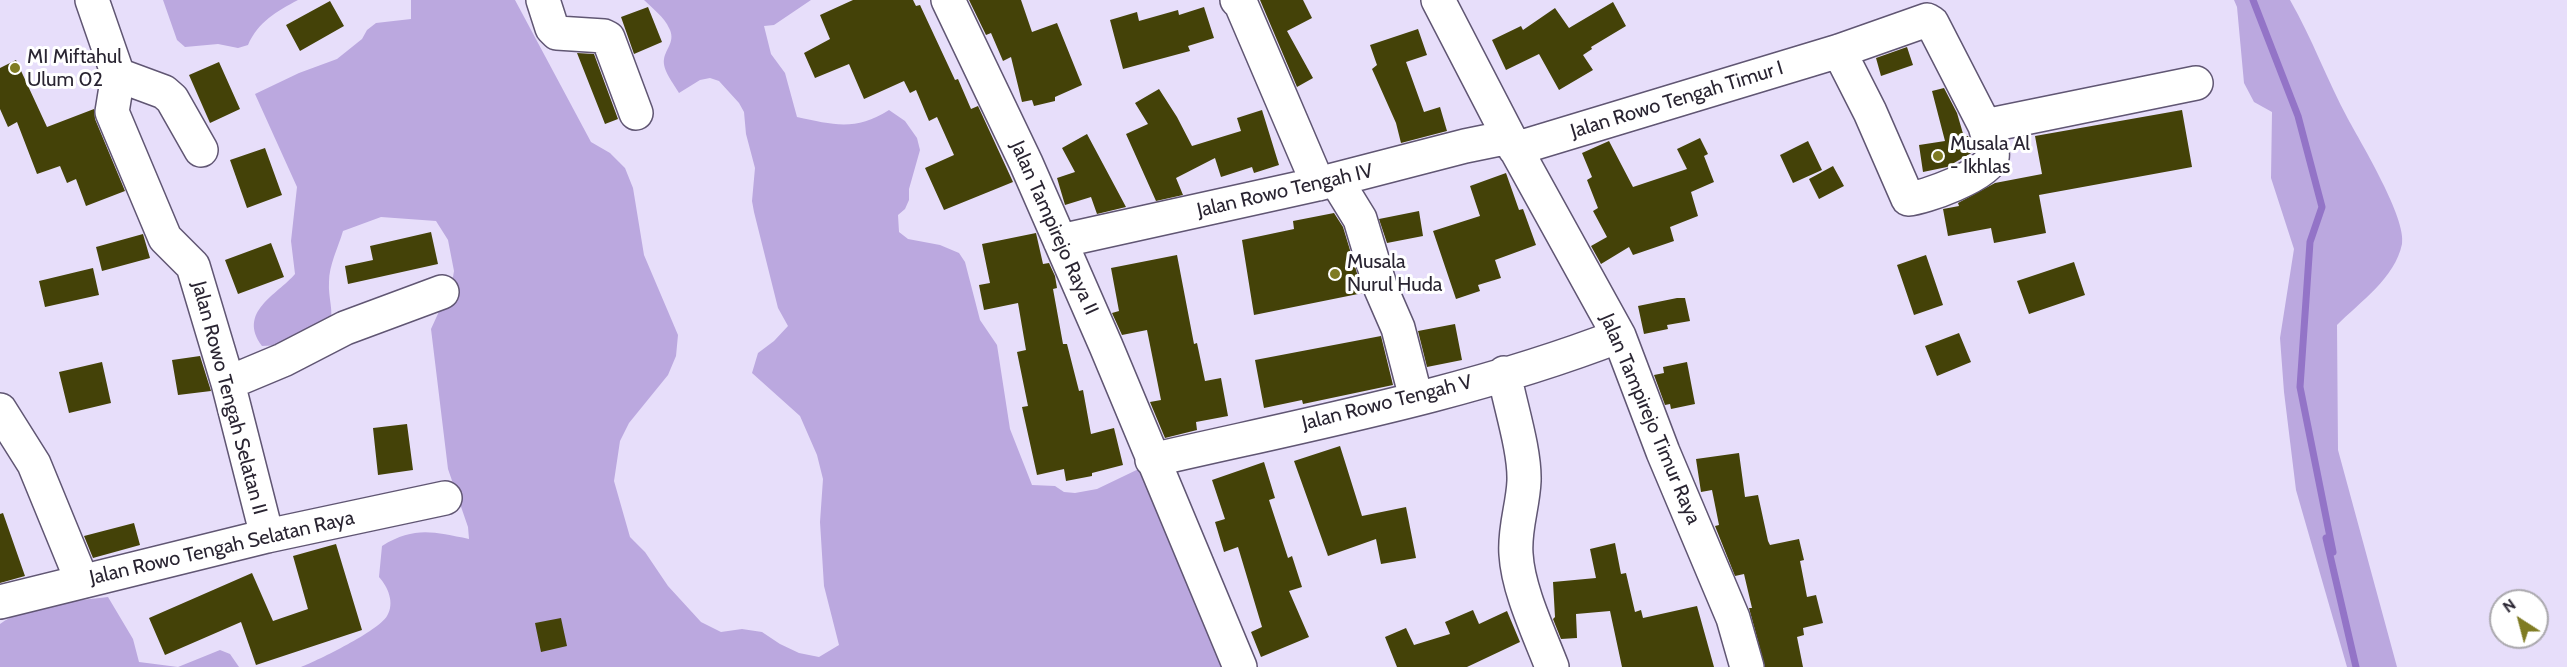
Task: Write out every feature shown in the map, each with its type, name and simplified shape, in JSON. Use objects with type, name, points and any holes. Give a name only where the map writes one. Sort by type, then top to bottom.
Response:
[{"type":"street","name":"Jalan Rowo Tengah Selatan II","points":[[92,0],[118,75],[112,112],[165,238],[193,266],[228,383],[267,536]]},
{"type":"street","points":[[543,0],[552,28],[557,33],[608,38],[636,113]]},
{"type":"street","name":"Jalan Tampirejo Raya II","points":[[948,0],[1026,163],[1106,346],[1240,667]]},
{"type":"street","points":[[1238,0],[1327,182],[1360,219],[1382,289],[1398,328],[1416,398]]},
{"type":"street","name":"Jalan Tampirejo Timur Raya","points":[[1438,0],[1512,143],[1619,336],[1663,452],[1730,608],[1747,667]]},
{"type":"street","name":"Jalan Rowo Tengah Timur I","points":[[1512,143],[1839,51],[1930,20],[1985,126],[1993,156],[1989,164],[1968,178],[1908,200],[1870,112],[1839,51]]},
{"type":"street","points":[[118,75],[164,92],[172,99],[201,150]]},
{"type":"street","points":[[1985,126],[2196,83]]},
{"type":"street","name":"Jalan Rowo Tengah IV","points":[[1060,241],[1327,182],[1465,146],[1512,143]]},
{"type":"street","points":[[228,383],[283,360],[345,328],[442,292]]},
{"type":"street","name":"Jalan Rowo Tengah V","points":[[1152,460],[1416,398],[1566,356],[1619,336]]},
{"type":"street","points":[[1504,374],[1523,465],[1516,555],[1520,576],[1552,667]]},
{"type":"street","points":[[0,410],[34,464],[82,582]]},
{"type":"street","name":"Jalan Rowo Tengah Selatan Raya","points":[[0,602],[267,536],[445,498]]},
{"type":"shaded area","points":[[163,0],[298,0],[269,18],[257,30],[248,45],[238,48],[218,44],[185,47],[177,40]]},
{"type":"shaded area","points":[[411,0],[515,0],[591,142],[610,153],[625,168],[633,188],[644,255],[678,335],[676,356],[668,375],[629,423],[620,441],[614,481],[630,537],[645,552],[668,586],[701,622],[721,632],[742,629],[762,632],[799,653],[819,657],[839,645],[824,586],[820,522],[823,479],[817,455],[800,416],[752,373],[758,353],[788,326],[778,308],[754,212],[752,201],[755,168],[746,134],[744,112],[719,81],[710,78],[700,80],[679,93],[664,63],[671,41],[671,33],[665,21],[644,0],[811,0],[774,25],[764,26],[771,54],[785,73],[797,117],[834,124],[855,124],[877,117],[889,110],[905,121],[917,138],[920,150],[909,189],[909,200],[905,209],[898,215],[899,232],[908,239],[940,245],[959,253],[965,262],[980,320],[997,345],[1010,429],[1032,485],[1055,486],[1064,492],[1075,493],[1097,489],[1147,465],[1194,601],[1222,667],[301,667],[361,637],[387,616],[390,606],[389,595],[379,577],[382,546],[404,535],[424,532],[469,539],[468,527],[448,469],[431,329],[452,283],[454,271],[448,240],[436,221],[381,217],[343,231],[329,276],[330,325],[283,345],[262,346],[254,323],[262,305],[295,274],[291,241],[297,187],[255,94],[299,73],[337,59],[362,39],[367,30],[376,23],[411,19]]},
{"type":"shaded area","points":[[2234,0],[2290,0],[2340,104],[2382,181],[2402,232],[2402,244],[2392,268],[2376,289],[2337,325],[2338,450],[2397,667],[2347,667],[2296,490],[2280,338],[2294,249],[2271,178],[2272,112],[2254,102],[2244,83],[2237,7]]},
{"type":"shaded area","points":[[108,597],[133,639],[139,662],[178,667],[0,667],[0,624],[23,612],[37,608]]},
{"type":"shaded area","points":[[220,650],[230,654],[239,667],[178,667]]},
{"type":"building","points":[[853,0],[913,0],[916,6],[920,5],[971,109],[978,106],[1013,182],[944,210],[925,168],[954,155],[937,117],[929,121],[916,90],[910,93],[904,81],[864,99],[849,64],[815,78],[804,53],[830,39],[820,15]]},
{"type":"building","points":[[969,0],[1021,0],[1032,32],[1057,23],[1082,85],[1055,97],[1055,101],[1034,106],[1032,100],[1022,102],[1011,57],[1003,61],[991,33],[986,35]]},
{"type":"building","points":[[1260,0],[1303,0],[1312,18],[1287,31],[1313,78],[1297,87]]},
{"type":"building","points":[[330,1],[344,26],[300,51],[286,25]]},
{"type":"building","points":[[1613,2],[1626,26],[1591,47],[1592,49],[1583,55],[1593,70],[1559,90],[1539,54],[1506,70],[1492,40],[1521,26],[1523,30],[1555,8],[1569,28]]},
{"type":"building","points":[[648,7],[662,42],[634,54],[621,17]]},
{"type":"building","points":[[1204,7],[1214,38],[1188,46],[1190,51],[1123,69],[1110,20],[1137,12],[1139,21],[1178,10],[1179,15]]},
{"type":"building","points":[[1418,29],[1427,55],[1406,62],[1424,112],[1440,107],[1447,131],[1401,143],[1396,123],[1372,69],[1377,65],[1370,45]]},
{"type":"building","points":[[1907,47],[1913,65],[1881,76],[1876,58]]},
{"type":"building","points":[[577,53],[594,54],[618,119],[605,124]]},
{"type":"building","points":[[16,60],[47,127],[94,109],[95,119],[125,191],[86,206],[76,179],[67,183],[60,166],[37,174],[17,122],[8,127],[0,109],[0,68]]},
{"type":"building","points":[[219,62],[240,109],[210,123],[189,75]]},
{"type":"building","points":[[1944,88],[1957,113],[1964,137],[1968,136],[1973,152],[1947,167],[1923,172],[1919,145],[1945,141],[1932,91]]},
{"type":"building","points":[[1159,89],[1192,146],[1241,131],[1237,118],[1262,110],[1279,165],[1254,173],[1252,167],[1221,177],[1215,158],[1176,178],[1183,195],[1156,201],[1126,134],[1148,124],[1135,103]]},
{"type":"building","points":[[2182,110],[2192,167],[2039,195],[2046,233],[1994,243],[1991,228],[1948,236],[1943,209],[1959,206],[1958,203],[1995,183],[2042,174],[2035,136]]},
{"type":"building","points":[[1087,134],[1126,207],[1097,214],[1091,197],[1065,205],[1057,178],[1075,172],[1062,148]]},
{"type":"building","points":[[1700,138],[1708,154],[1704,156],[1714,182],[1691,192],[1698,216],[1670,227],[1674,241],[1633,255],[1629,247],[1601,264],[1591,246],[1607,237],[1593,211],[1598,208],[1587,180],[1592,177],[1582,153],[1609,141],[1633,187],[1687,169],[1677,149]]},
{"type":"building","points":[[1808,141],[1822,170],[1793,183],[1780,155]]},
{"type":"building","points":[[265,148],[282,195],[247,208],[230,160]]},
{"type":"building","points":[[1833,166],[1844,186],[1819,199],[1809,179]]},
{"type":"building","points":[[1506,173],[1519,210],[1523,209],[1536,245],[1495,260],[1501,278],[1478,285],[1480,291],[1456,299],[1433,231],[1480,216],[1470,186]]},
{"type":"building","points":[[1419,211],[1423,236],[1387,243],[1379,219]]},
{"type":"building","points":[[1334,213],[1343,227],[1363,293],[1254,315],[1242,240],[1294,229],[1293,221]]},
{"type":"building","points":[[431,232],[438,264],[348,284],[345,266],[373,260],[370,246]]},
{"type":"building","points":[[1036,233],[1043,264],[1049,263],[1055,276],[1057,288],[1053,289],[1063,344],[1067,344],[1079,391],[1083,390],[1091,434],[1114,428],[1123,465],[1092,473],[1092,476],[1066,481],[1064,469],[1037,475],[1022,407],[1028,406],[1017,352],[1026,350],[1018,303],[984,310],[979,285],[990,283],[982,244]]},
{"type":"building","points":[[143,234],[150,258],[102,271],[96,247]]},
{"type":"building","points":[[271,243],[284,277],[238,294],[225,260]]},
{"type":"building","points":[[1177,255],[1194,344],[1197,343],[1205,381],[1221,378],[1228,416],[1196,422],[1197,430],[1165,438],[1150,402],[1161,400],[1147,330],[1122,335],[1112,313],[1119,311],[1111,268]]},
{"type":"building","points":[[1926,255],[1943,305],[1914,315],[1897,265]]},
{"type":"building","points":[[2074,262],[2085,295],[2029,314],[2017,281]]},
{"type":"building","points":[[93,268],[99,295],[45,307],[39,281]]},
{"type":"building","points":[[1685,298],[1690,321],[1667,325],[1668,329],[1644,334],[1638,306]]},
{"type":"building","points":[[1455,324],[1462,360],[1427,367],[1418,331]]},
{"type":"building","points":[[1959,333],[1971,362],[1937,376],[1925,346]]},
{"type":"building","points":[[1381,336],[1393,385],[1303,404],[1302,400],[1264,408],[1255,360]]},
{"type":"building","points":[[200,356],[211,391],[178,395],[172,360]]},
{"type":"building","points":[[102,362],[111,403],[69,413],[59,372]]},
{"type":"building","points":[[1687,362],[1695,404],[1671,409],[1670,404],[1665,405],[1654,375],[1664,373],[1663,367]]},
{"type":"building","points":[[407,424],[413,470],[378,475],[373,428]]},
{"type":"building","points":[[1340,446],[1362,516],[1406,507],[1416,558],[1381,564],[1376,539],[1328,556],[1294,461]]},
{"type":"building","points":[[1739,453],[1745,497],[1758,495],[1770,545],[1799,539],[1804,560],[1800,561],[1807,597],[1816,595],[1823,623],[1803,628],[1804,635],[1797,637],[1803,667],[1765,667],[1749,608],[1752,608],[1744,574],[1735,576],[1715,526],[1719,525],[1712,490],[1701,492],[1696,459]]},
{"type":"building","points":[[1264,462],[1275,498],[1269,500],[1288,558],[1292,556],[1302,587],[1289,591],[1309,637],[1261,657],[1251,632],[1262,627],[1238,547],[1224,552],[1215,522],[1225,519],[1212,480]]},
{"type":"building","points":[[3,513],[25,576],[0,583],[0,514]]},
{"type":"building","points":[[134,523],[140,545],[93,558],[84,536]]},
{"type":"building","points":[[1615,543],[1621,574],[1626,573],[1635,612],[1641,610],[1643,618],[1697,606],[1714,667],[1622,667],[1610,611],[1576,614],[1577,638],[1561,639],[1553,619],[1555,617],[1553,582],[1596,578],[1590,549]]},
{"type":"building","points":[[336,544],[362,630],[256,665],[241,622],[165,655],[149,618],[252,573],[273,621],[308,609],[293,556]]},
{"type":"building","points":[[1473,610],[1479,624],[1507,611],[1520,642],[1467,667],[1397,667],[1385,637],[1406,628],[1414,645],[1450,634],[1445,622]]},
{"type":"building","points":[[561,618],[567,646],[541,652],[535,623]]},
{"type":"waterway","points":[[2253,0],[2298,116],[2322,207],[2310,242],[2300,387],[2333,552],[2326,538],[2356,667]]},
{"type":"place","name":"MI Miftahul Ulum 02","points":[[15,68]]},
{"type":"place","name":"Musala Al - Ikhlas","points":[[1938,156]]},
{"type":"place","name":"Musala Nurul Huda","points":[[1335,274]]}]
